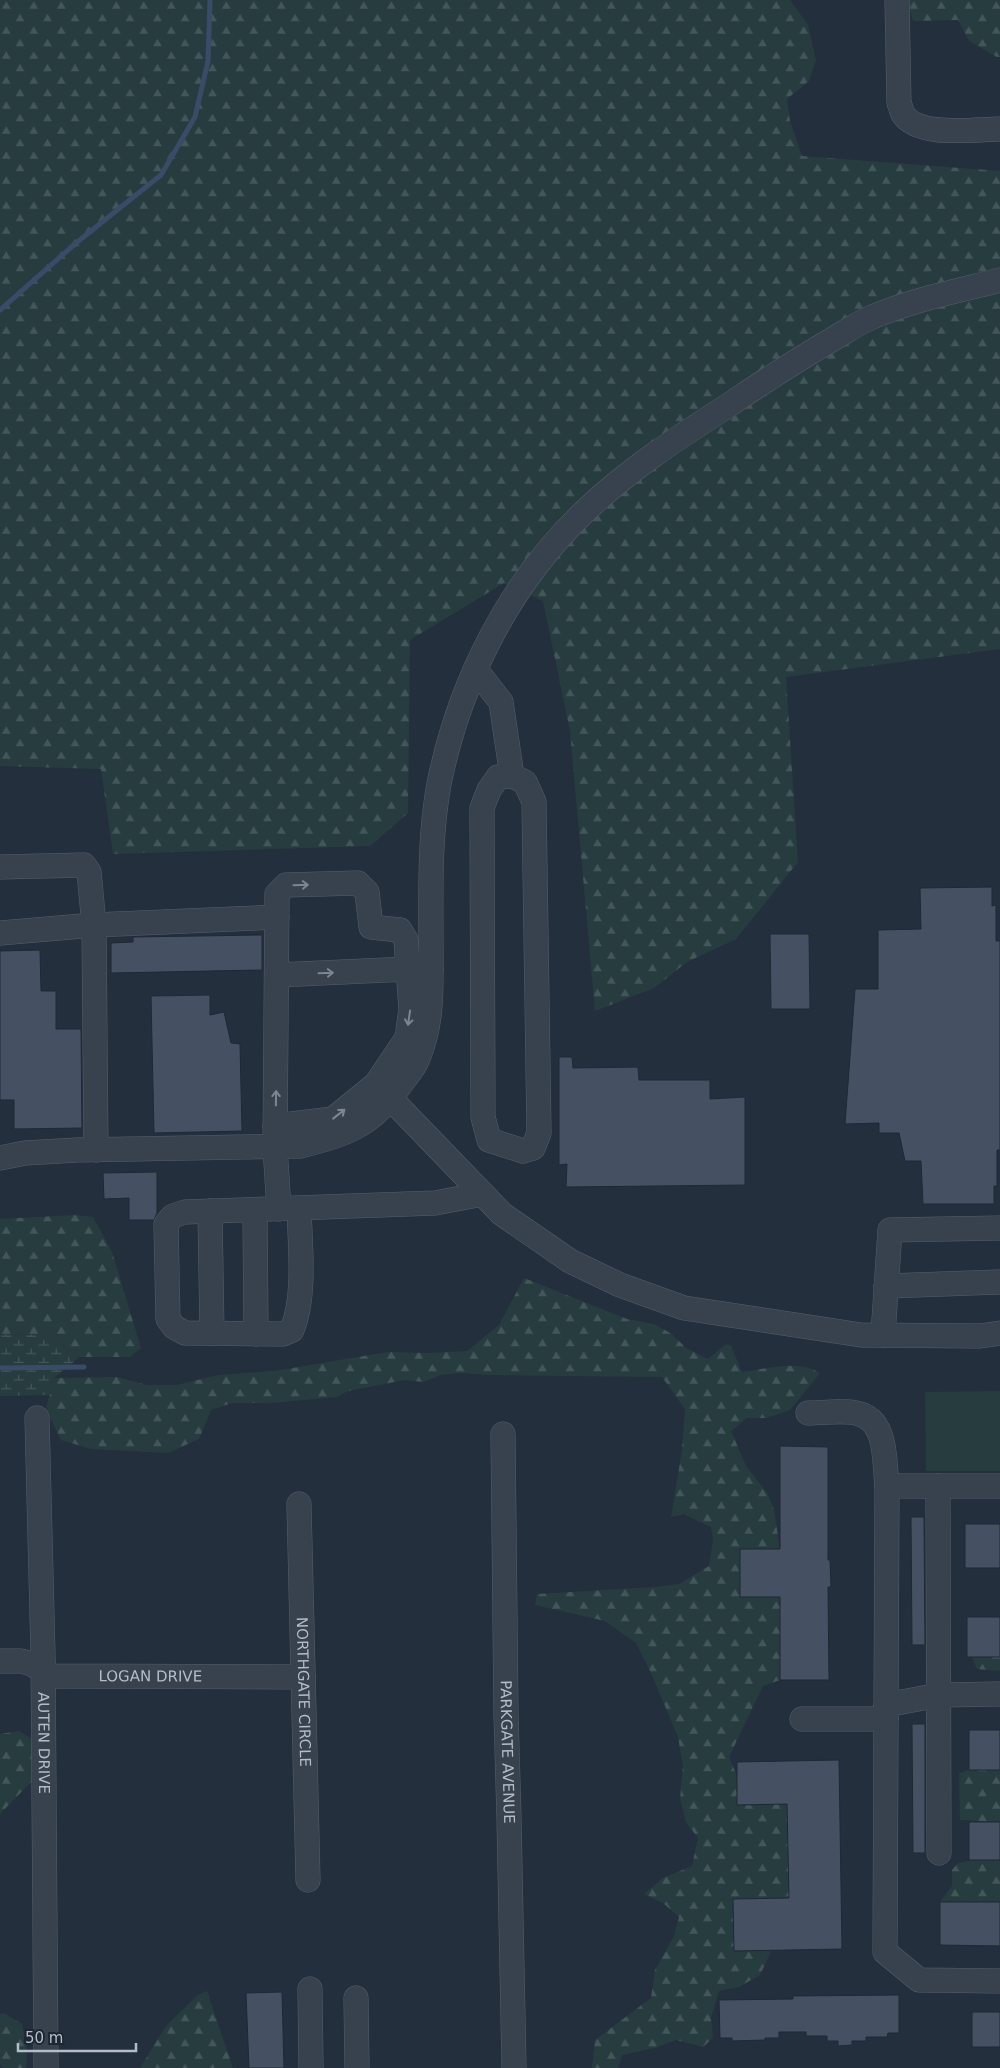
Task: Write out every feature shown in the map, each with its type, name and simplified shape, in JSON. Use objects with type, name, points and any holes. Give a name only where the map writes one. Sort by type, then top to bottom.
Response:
[{"type":"street","points":[[897,0],[900,103],[903,115],[913,123],[924,128],[937,130],[1000,129]]},
{"type":"street","points":[[275,1136],[300,1146],[352,1131],[375,1115],[391,1099],[418,1061],[430,1021],[432,854],[439,783],[466,692],[491,638],[516,595],[553,546],[594,504],[644,462],[775,373],[869,319],[943,294],[1000,280]]},
{"type":"street","points":[[476,670],[501,702],[512,776]]},
{"type":"street","points":[[512,776],[525,782],[534,802],[539,1133],[533,1148],[522,1151],[489,1140],[483,1118],[482,808],[489,790],[498,778],[512,776]]},
{"type":"street","points":[[0,868],[84,865],[89,872],[94,925],[96,1150]]},
{"type":"street","points":[[0,1158],[24,1153],[96,1150],[275,1136],[333,1119],[376,1084],[406,1038],[411,1009],[406,940],[400,930],[370,927],[367,892],[358,883],[286,885],[277,894],[275,1136],[289,1208],[298,1315],[292,1330],[283,1334],[185,1333],[174,1328],[168,1319],[166,1224],[173,1216],[185,1212],[255,1210],[289,1208],[435,1203],[483,1194]]},
{"type":"street","points":[[0,933],[94,925],[277,917]]},
{"type":"street","points":[[277,975],[431,969]]},
{"type":"street","points":[[391,1099],[502,1214],[570,1261],[620,1285],[684,1308],[861,1335],[980,1336],[1000,1334]]},
{"type":"street","points":[[255,1210],[256,1334]]},
{"type":"street","points":[[210,1211],[212,1333]]},
{"type":"street","points":[[883,1335],[890,1230],[1000,1228]]},
{"type":"street","points":[[886,1286],[1000,1282]]},
{"type":"street","points":[[808,1413],[855,1412],[870,1418],[882,1437],[887,1486],[885,1952],[919,1980],[1000,1982]]},
{"type":"street","name":"AUTEN DRIVE","points":[[37,1418],[46,2068]]},
{"type":"street","name":"PARKGATE AVENUE","points":[[502,1434],[514,2068]]},
{"type":"street","points":[[887,1486],[1000,1486]]},
{"type":"street","points":[[938,1486],[939,1853]]},
{"type":"street","name":"NORTHGATE CIRCLE","points":[[299,1504],[308,1880]]},
{"type":"street","name":"LOGAN DRIVE","points":[[0,1661],[22,1661],[32,1664],[42,1672],[52,1676],[68,1677],[303,1677]]},
{"type":"street","points":[[802,1719],[886,1712],[939,1695],[1000,1694]]},
{"type":"street","points":[[310,1989],[311,2068]]},
{"type":"street","points":[[356,1998],[357,2068]]},
{"type":"green space","points":[[0,0],[790,0],[808,25],[816,60],[809,81],[787,99],[790,121],[802,156],[1000,171],[1000,649],[786,677],[798,862],[736,939],[687,962],[654,988],[595,1011],[570,731],[543,601],[504,583],[410,640],[408,813],[370,846],[113,854],[101,769],[0,766]]},
{"type":"green space","points":[[907,0],[1000,0],[1000,57],[969,41],[958,20],[913,21]]},
{"type":"green space","points":[[75,1215],[93,1217],[112,1252],[141,1348],[130,1357],[80,1357],[47,1335],[0,1334],[0,1219]]},
{"type":"green space","points":[[524,1278],[627,1319],[654,1324],[672,1334],[686,1348],[708,1359],[726,1344],[731,1346],[742,1372],[771,1367],[792,1366],[811,1369],[820,1373],[790,1410],[766,1418],[747,1418],[731,1431],[746,1466],[768,1494],[774,1510],[780,1549],[740,1549],[740,1597],[780,1597],[780,1680],[763,1686],[729,1757],[737,1776],[737,1805],[787,1804],[789,1898],[733,1900],[734,1951],[771,1951],[760,1975],[739,1987],[719,1991],[711,2018],[713,2038],[703,2047],[676,2040],[655,2048],[622,2055],[618,2068],[592,2068],[595,2040],[651,1998],[655,1970],[674,1936],[679,1917],[663,1903],[644,1894],[663,1878],[692,1866],[698,1838],[686,1822],[680,1799],[683,1766],[678,1737],[636,1643],[605,1621],[535,1605],[537,1594],[679,1584],[709,1566],[713,1541],[711,1527],[683,1514],[671,1517],[682,1450],[685,1409],[662,1377],[460,1373],[441,1375],[423,1382],[405,1380],[348,1391],[337,1397],[271,1403],[232,1403],[211,1410],[199,1439],[168,1453],[91,1449],[61,1440],[46,1409],[54,1378],[117,1377],[147,1385],[177,1385],[218,1375],[275,1371],[387,1352],[428,1353],[467,1351],[499,1325]]},
{"type":"green space","points":[[0,1334],[47,1335],[80,1357],[54,1378],[50,1395],[0,1396]]},
{"type":"green space","points":[[1000,1391],[1000,1471],[926,1471],[925,1392]]},
{"type":"green space","points":[[972,1657],[1000,1657],[1000,1671],[977,1669]]},
{"type":"green space","points":[[19,1731],[35,1741],[37,1776],[0,1814],[0,1734]]},
{"type":"green space","points":[[969,1770],[1000,1770],[1000,1822],[960,1820],[959,1773]]},
{"type":"green space","points":[[972,1860],[1000,1860],[1000,1902],[940,1902],[952,1886],[952,1870],[958,1863]]},
{"type":"green space","points":[[207,1991],[233,2068],[140,2068],[166,2026],[198,1995]]},
{"type":"green space","points":[[4,2013],[22,2024],[27,2050],[26,2068],[3,2068],[0,2064],[0,2014]]},
{"type":"building","points":[[992,887],[992,906],[996,905],[996,941],[1000,941],[1000,1150],[997,1150],[997,1186],[994,1186],[994,1204],[923,1204],[921,1161],[905,1161],[899,1133],[879,1133],[879,1123],[845,1124],[855,989],[878,989],[878,930],[921,929],[920,888]]},
{"type":"building","points":[[770,934],[809,934],[810,1009],[771,1009]]},
{"type":"building","points":[[262,935],[262,970],[111,973],[111,943],[133,942],[133,937]]},
{"type":"building","points":[[40,950],[41,991],[56,991],[56,1029],[81,1029],[82,1128],[14,1129],[14,1100],[0,1100],[0,951]]},
{"type":"building","points":[[210,995],[210,1015],[224,1012],[231,1043],[240,1044],[242,1131],[154,1133],[151,996]]},
{"type":"building","points":[[559,1057],[572,1057],[573,1068],[638,1067],[639,1080],[710,1080],[710,1099],[745,1097],[745,1185],[566,1187],[567,1164],[559,1165]]},
{"type":"building","points":[[157,1172],[157,1213],[154,1220],[129,1220],[129,1198],[104,1199],[103,1173]]},
{"type":"building","points":[[780,1446],[828,1447],[828,1560],[830,1560],[831,1587],[828,1587],[829,1680],[780,1680],[780,1597],[740,1597],[740,1549],[780,1549]]},
{"type":"building","points":[[911,1517],[924,1517],[925,1645],[912,1645]]},
{"type":"building","points":[[965,1524],[1000,1524],[1000,1568],[965,1568]]},
{"type":"building","points":[[967,1617],[1000,1617],[1000,1657],[967,1657]]},
{"type":"building","points":[[912,1724],[925,1724],[925,1853],[913,1853]]},
{"type":"building","points":[[969,1730],[1000,1730],[1000,1770],[969,1770]]},
{"type":"building","points":[[839,1760],[842,1949],[734,1951],[733,1899],[789,1898],[787,1804],[737,1805],[737,1762]]},
{"type":"building","points":[[969,1822],[1000,1822],[1000,1860],[969,1860]]},
{"type":"building","points":[[940,1902],[1000,1902],[1000,1946],[940,1945]]},
{"type":"building","points":[[282,1992],[284,2068],[249,2068],[246,1993]]},
{"type":"building","points":[[899,1995],[899,2033],[888,2033],[887,2037],[866,2037],[866,2041],[852,2041],[852,2045],[838,2046],[838,2041],[827,2041],[827,2036],[806,2036],[806,2032],[779,2032],[779,2038],[765,2038],[765,2040],[732,2041],[732,2038],[720,2038],[719,2000],[793,1999],[793,1996]]},
{"type":"building","points":[[972,2012],[1000,2012],[1000,2047],[972,2047]]},
{"type":"waterway","points":[[0,310],[76,243],[161,175],[195,117],[208,61],[210,0]]},
{"type":"waterway","points":[[0,1368],[84,1367]]}]
